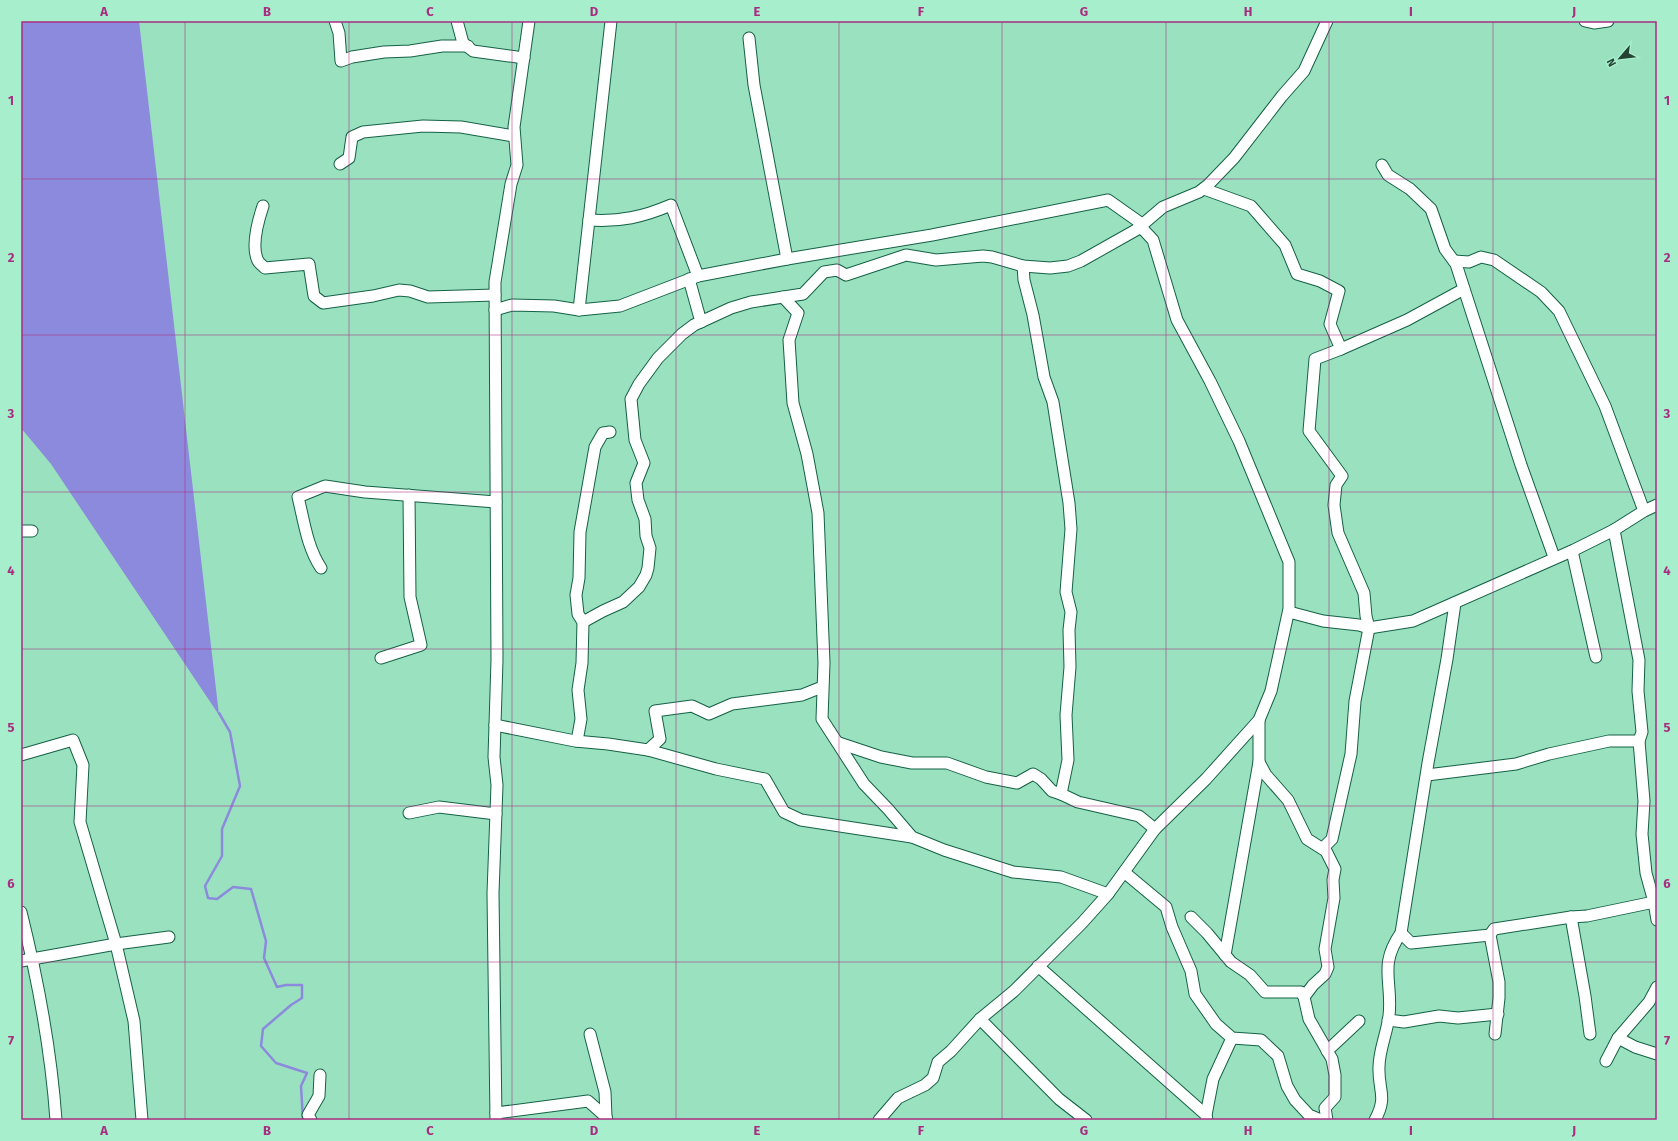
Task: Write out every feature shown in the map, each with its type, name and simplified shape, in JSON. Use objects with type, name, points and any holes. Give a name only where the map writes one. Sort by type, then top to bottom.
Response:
[{"type":"street","points":[[335,21],[339,34],[341,61],[352,57],[384,52],[410,51],[442,46],[468,46]]},
{"type":"street","points":[[457,21],[463,43],[473,51],[524,58]]},
{"type":"street","points":[[539,21],[528,26],[514,127],[517,165],[511,184],[495,282],[497,660],[494,757],[497,785],[493,893],[496,1116],[588,1102],[604,1092]]},
{"type":"street","points":[[579,310],[611,21]]},
{"type":"street","points":[[583,622],[623,602],[639,587],[646,576],[650,548],[646,536],[645,519],[638,500],[636,482],[644,463],[635,440],[631,399],[639,384],[658,358],[682,334],[700,322],[731,308],[751,302],[803,294],[824,272],[837,270],[846,275],[906,255],[936,260],[983,256],[992,257],[1023,266],[1050,268],[1075,264],[1130,233],[1163,207],[1204,189],[1234,158],[1282,96],[1304,71],[1327,21]]},
{"type":"street","points":[[1585,21],[1594,23],[1608,21]]},
{"type":"street","points":[[749,38],[754,85],[786,259]]},
{"type":"street","points":[[340,164],[349,158],[352,137],[363,132],[423,126],[461,127],[514,136]]},
{"type":"street","points":[[1382,165],[1388,174],[1410,189],[1431,209],[1445,249],[1454,261],[1521,465],[1554,557]]},
{"type":"street","points":[[1204,189],[1251,206],[1285,246],[1297,274],[1320,281],[1339,291],[1330,324],[1341,349]]},
{"type":"street","points":[[495,310],[512,306],[554,306],[579,310],[620,306],[693,278],[786,259],[932,235],[1108,200],[1141,225],[1153,240],[1177,320],[1210,381],[1239,441],[1289,562],[1289,612],[1271,691],[1259,720],[1206,779],[1155,829],[1108,894],[1082,923],[1014,992],[980,1019],[951,1051],[938,1062],[933,1078],[925,1085],[898,1098],[879,1120]]},
{"type":"street","points":[[589,220],[603,221],[636,218],[672,205],[693,278],[700,322]]},
{"type":"street","points":[[263,206],[255,245],[258,262],[265,268],[309,264],[314,296],[323,303],[373,296],[399,290],[410,291],[428,297],[495,295]]},
{"type":"street","points":[[1454,261],[1469,262],[1480,257],[1494,260],[1540,292],[1559,311],[1605,406],[1644,511]]},
{"type":"street","points":[[1023,266],[1024,280],[1033,315],[1044,377],[1053,402],[1070,509],[1071,529],[1066,592],[1071,612],[1069,630],[1070,667],[1066,715],[1068,760],[1061,794]]},
{"type":"street","points":[[1323,848],[1332,839],[1351,754],[1355,701],[1369,628],[1366,616],[1364,593],[1338,533],[1334,505],[1336,485],[1342,476],[1309,431],[1315,359],[1407,320],[1464,290]]},
{"type":"street","points":[[783,298],[798,313],[789,340],[793,403],[807,454],[818,513],[824,663],[822,719],[839,743],[864,784],[912,837]]},
{"type":"street","points":[[576,741],[581,719],[578,690],[582,663],[583,622],[578,614],[576,595],[579,578],[580,532],[595,447],[603,433],[610,432]]},
{"type":"street","points":[[321,568],[314,557],[298,497],[325,486],[365,492],[496,502]]},
{"type":"street","points":[[381,658],[421,645],[410,597],[410,495]]},
{"type":"street","points":[[1289,612],[1323,621],[1359,625],[1369,628],[1413,621],[1554,557],[1572,551],[1614,530],[1644,511],[1657,505]]},
{"type":"street","points":[[1614,530],[1639,660],[1638,691],[1642,732],[1639,741],[1644,801],[1642,834],[1646,873],[1657,916]]},
{"type":"street","points":[[1572,551],[1596,657]]},
{"type":"street","points":[[1375,1120],[1382,1104],[1379,1082],[1379,1062],[1388,1020],[1390,997],[1388,960],[1390,951],[1401,933],[1455,603]]},
{"type":"street","points":[[648,750],[660,739],[655,711],[692,706],[709,714],[732,704],[802,695],[822,687]]},
{"type":"street","points":[[1225,955],[1259,762],[1259,720]]},
{"type":"street","points":[[495,725],[576,741],[648,750],[716,769],[764,779],[784,812],[801,820],[912,837],[944,850],[1012,872],[1061,877],[1108,894]]},
{"type":"street","points":[[21,755],[73,740],[83,765],[80,822],[116,944],[134,1022],[142,1120]]},
{"type":"street","points":[[1427,775],[1516,764],[1549,754],[1609,741],[1639,741]]},
{"type":"street","points":[[839,743],[882,757],[912,763],[947,763],[986,777],[1017,783],[1033,774],[1041,779],[1052,791],[1078,802],[1139,816],[1155,829]]},
{"type":"street","points":[[1259,762],[1266,775],[1288,800],[1307,839],[1323,848],[1333,862],[1335,869],[1333,877],[1334,898],[1325,949],[1328,967],[1324,976],[1313,985],[1304,997]]},
{"type":"street","points":[[409,813],[439,806],[496,814]]},
{"type":"street","points":[[1124,872],[1166,908],[1172,927],[1191,971],[1195,994],[1216,1024],[1232,1038],[1261,1040],[1278,1056],[1286,1086],[1295,1100],[1309,1115],[1321,1120]]},
{"type":"street","points":[[1495,1034],[1498,1014],[1498,982],[1490,935],[1494,929],[1570,917],[1586,916],[1654,902]]},
{"type":"street","points":[[21,912],[33,958],[54,1082],[56,1120]]},
{"type":"street","points":[[1190,917],[1207,933],[1231,962],[1250,975],[1265,992],[1301,992],[1304,997],[1309,1019],[1332,1059],[1335,1075],[1334,1097],[1325,1108],[1327,1120]]},
{"type":"street","points":[[1570,917],[1585,996],[1590,1034]]},
{"type":"street","points":[[1401,933],[1412,943],[1490,935]]},
{"type":"street","points":[[21,961],[116,944],[169,937]]},
{"type":"street","points":[[1038,966],[1207,1117]]},
{"type":"street","points":[[1606,1061],[1618,1038],[1649,1002],[1657,988]]},
{"type":"street","points":[[1388,1020],[1404,1022],[1439,1016],[1458,1018],[1498,1014]]},
{"type":"street","points":[[980,1019],[1059,1099],[1086,1120]]},
{"type":"street","points":[[1327,1051],[1359,1021]]},
{"type":"street","points":[[590,1034],[604,1092],[607,1118]]},
{"type":"street","points":[[1207,1117],[1213,1079],[1232,1038]]},
{"type":"street","points":[[1618,1038],[1635,1047],[1657,1054]]},
{"type":"street","points":[[311,1120],[308,1115],[319,1096],[320,1075]]},
{"type":"street","points":[[588,1102],[607,1118]]},
{"type":"shaded area","points":[[21,21],[139,21],[219,715],[51,464],[21,428]]},
{"type":"waterway","points":[[219,713],[230,732],[240,786],[222,829],[222,856],[205,886],[208,898],[217,899],[233,887],[251,889],[266,941],[264,958],[277,987],[286,985],[302,985],[302,998],[291,1005],[263,1029],[261,1046],[276,1063],[307,1073],[301,1086],[303,1120]]}]
